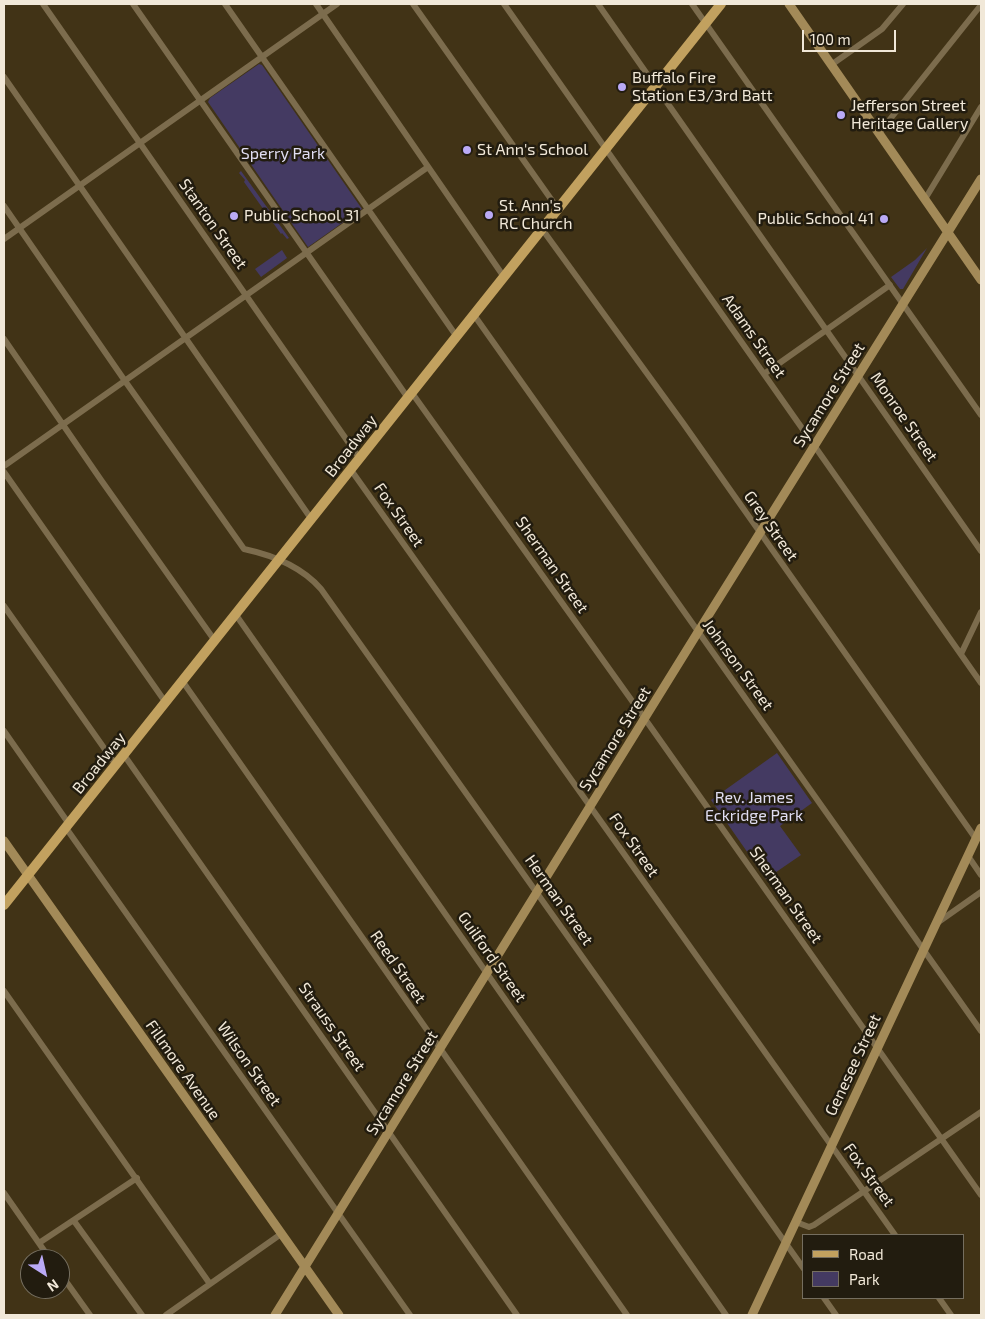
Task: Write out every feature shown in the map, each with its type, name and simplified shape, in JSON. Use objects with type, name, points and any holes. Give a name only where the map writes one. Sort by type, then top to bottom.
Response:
[{"type":"main road","name":"Broadway","points":[[4,905],[721,4]]},
{"type":"street","name":"Stanton Street","points":[[43,4],[360,459]]},
{"type":"street","name":"Sherman Street","points":[[133,4],[306,253],[645,718],[981,1194]]},
{"type":"street","points":[[225,4],[457,337]]},
{"type":"street","points":[[316,4],[504,277]]},
{"type":"street","points":[[4,239],[337,4]]},
{"type":"street","points":[[413,4],[558,209]]},
{"type":"street","name":"Adams Street","points":[[504,4],[981,683]]},
{"type":"street","name":"Monroe Street","points":[[598,4],[981,551]]},
{"type":"street","points":[[692,4],[981,415]]},
{"type":"street","points":[[789,4],[981,280]]},
{"type":"street","points":[[831,64],[882,29],[903,4]]},
{"type":"street","points":[[879,133],[981,5]]},
{"type":"street","points":[[4,77],[312,520]]},
{"type":"street","points":[[925,198],[981,107]]},
{"type":"street","points":[[4,466],[428,167]]},
{"type":"street","name":"Sycamore Street","points":[[275,1315],[981,179]]},
{"type":"street","name":"Herman Street","points":[[4,206],[244,549],[267,554],[280,560],[308,576],[321,589],[802,1266]]},
{"type":"street","name":"Grey Street","points":[[542,229],[976,839]]},
{"type":"street","points":[[764,374],[890,285]]},
{"type":"street","name":"Johnson Street","points":[[474,315],[981,1031]]},
{"type":"street","points":[[4,339],[62,425],[215,641]]},
{"type":"street","name":"Fox Street","points":[[351,470],[894,1234]]},
{"type":"street","points":[[4,472],[166,703]]},
{"type":"street","points":[[4,606],[116,765]]},
{"type":"street","points":[[961,654],[981,612]]},
{"type":"street","name":"Guilford Street","points":[[236,615],[726,1315]]},
{"type":"street","name":"Reed Street","points":[[182,682],[627,1315]]},
{"type":"street","name":"Wilson Street","points":[[4,730],[68,826],[410,1315]]},
{"type":"street","name":"Strauss Street","points":[[124,755],[517,1315]]},
{"type":"street","name":"Genesee Street","points":[[752,1315],[981,828]]},
{"type":"street","name":"Fillmore Avenue","points":[[4,841],[338,1315]]},
{"type":"street","points":[[968,856],[981,875]]},
{"type":"street","points":[[936,923],[981,892]]},
{"type":"street","points":[[4,991],[210,1284]]},
{"type":"street","points":[[796,1222],[812,1227],[981,1112]]},
{"type":"street","points":[[39,1243],[136,1178]]},
{"type":"street","points":[[4,1193],[43,1249]]},
{"type":"street","points":[[74,1221],[142,1315]]},
{"type":"street","points":[[166,1315],[281,1234]]},
{"type":"street","points":[[70,1287],[90,1315]]},
{"type":"street","points":[[825,1299],[836,1315]]},
{"type":"street","points":[[940,1299],[951,1315]]},
{"type":"green space","name":"Sperry Park","points":[[259,64],[262,65],[362,209],[308,247],[208,102],[210,98]]},
{"type":"green space","points":[[241,171],[289,238],[287,239],[281,234],[244,182],[245,180],[239,173]]},
{"type":"green space","points":[[927,248],[903,289],[900,289],[891,277],[915,260]]},
{"type":"green space","points":[[282,250],[287,258],[261,277],[255,269]]},
{"type":"green space","name":"Rev. James Eckridge Park","points":[[777,753],[812,803],[780,826],[801,855],[766,879],[711,800]]},
{"type":"place","name":"Buffalo Fire Station E3/3rd Batt","points":[[622,87]]},
{"type":"place","name":"Jefferson Street Heritage Gallery","points":[[841,115]]},
{"type":"place","name":"St Ann's School","points":[[467,150]]},
{"type":"place","name":"St. Ann's RC Church","points":[[489,215]]},
{"type":"place","name":"Public School 31","points":[[234,216]]},
{"type":"place","name":"Public School 41","points":[[884,219]]}]
